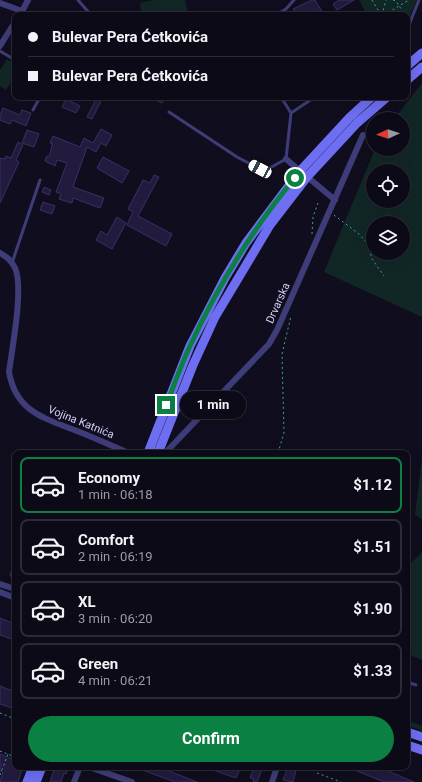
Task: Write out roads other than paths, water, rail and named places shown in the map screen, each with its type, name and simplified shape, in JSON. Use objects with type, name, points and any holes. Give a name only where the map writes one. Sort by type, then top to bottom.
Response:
[{"type":"main road","points":[[410,63],[422,53]]},
{"type":"main road","points":[[410,77],[422,67]]},
{"type":"main road","points":[[149,450],[190,346],[225,278],[246,243],[350,117],[369,100]]},
{"type":"main road","points":[[159,450],[214,317],[270,225],[304,174],[357,123],[384,100]]},
{"type":"main road","points":[[410,733],[422,737]]},
{"type":"main road","points":[[410,746],[422,750]]},
{"type":"main road","points":[[28,782],[32,770]]},
{"type":"main road","points":[[36,782],[41,770]]},
{"type":"street","points":[[22,12],[28,0]]},
{"type":"street","points":[[0,3],[19,12]]},
{"type":"street","points":[[0,46],[12,27]]},
{"type":"street","name":"Drvarska","points":[[168,450],[266,348],[277,330],[363,135]]},
{"type":"street","points":[[286,159],[335,200]]},
{"type":"street","points":[[0,253],[12,263]]},
{"type":"street","name":"Vojina Katnića","points":[[12,263],[16,270],[18,286],[9,372],[11,385],[17,397],[37,415],[122,450]]},
{"type":"street","points":[[0,584],[12,588]]},
{"type":"street","points":[[0,592],[12,597]]},
{"type":"street","points":[[74,782],[79,770]]},
{"type":"street","points":[[98,770],[132,782]]},
{"type":"street","points":[[272,782],[276,770]]},
{"type":"lane","points":[[78,0],[88,12]]},
{"type":"lane","points":[[281,12],[294,0]]},
{"type":"lane","points":[[410,22],[419,0]]},
{"type":"lane","points":[[0,51],[12,58]]},
{"type":"lane","points":[[32,110],[38,100]]},
{"type":"lane","points":[[170,112],[237,157],[260,169],[266,170],[286,159],[291,113],[283,100]]},
{"type":"lane","points":[[291,113],[310,100]]},
{"type":"lane","points":[[12,263],[40,180]]},
{"type":"lane","points":[[410,683],[416,685]]}]
